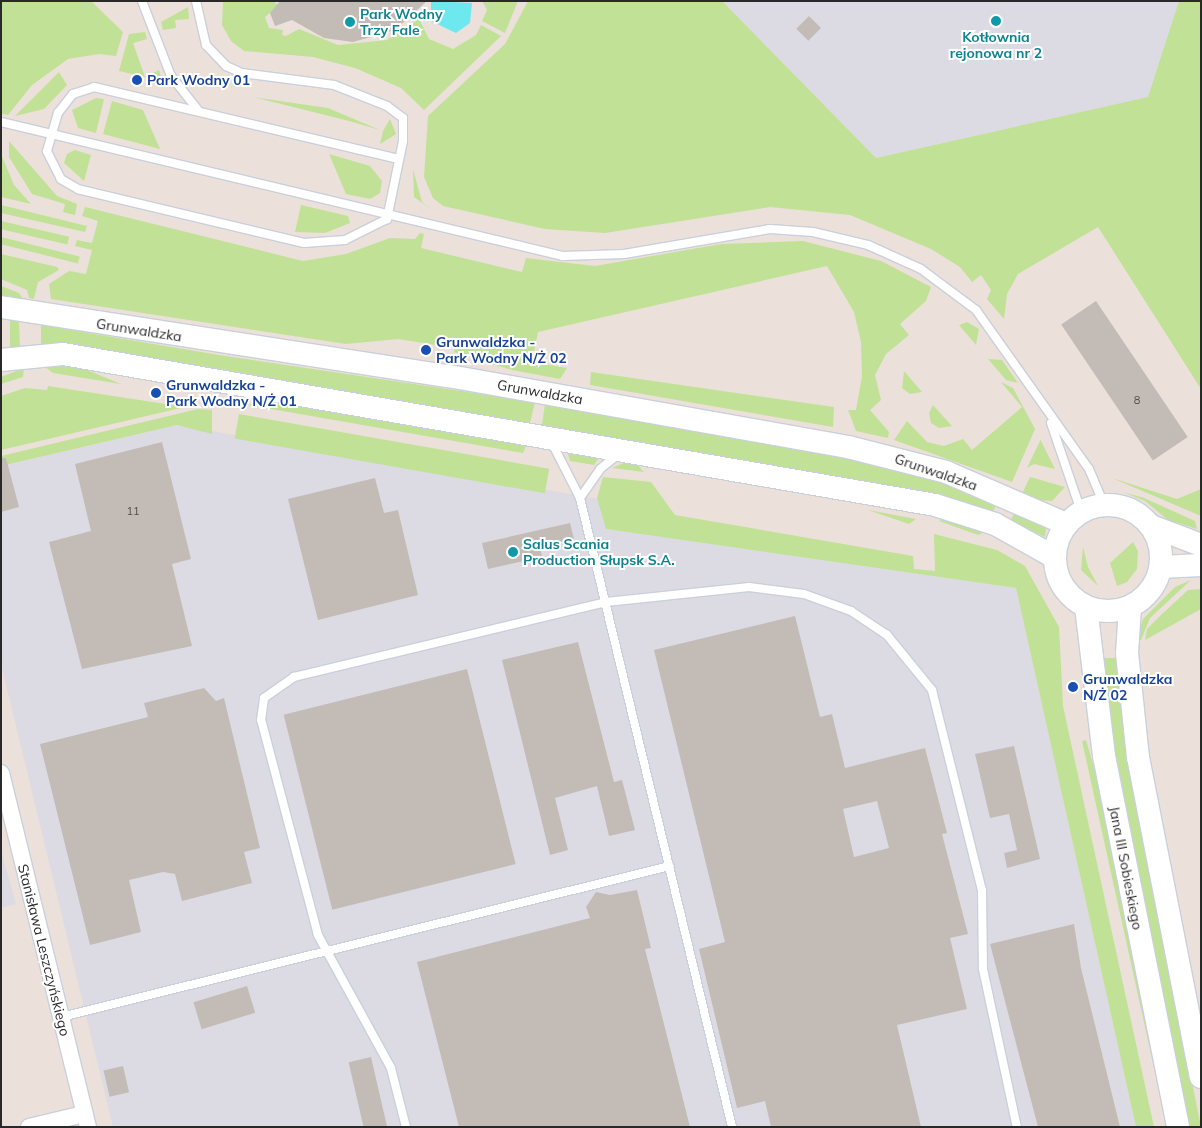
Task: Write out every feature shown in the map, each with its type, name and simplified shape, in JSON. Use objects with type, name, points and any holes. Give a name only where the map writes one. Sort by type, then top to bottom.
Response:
[{"type":"street","name":"Grunwaldzka","points":[[1,307],[449,376],[848,447],[946,472],[1074,518]]},
{"type":"street","points":[[1,360],[63,354],[626,450],[958,511],[1004,528],[1054,558],[1063,587],[1086,607],[1116,611],[1130,607],[1144,597],[1161,567],[1161,552],[1151,526]]},
{"type":"street","points":[[1054,558],[1074,518],[1104,504],[1130,509],[1151,526],[1201,545]]},
{"type":"street","points":[[1161,567],[1201,565]]},
{"type":"street","name":"Jana III Sobieskiego","points":[[1086,607],[1104,756],[1178,1127]]},
{"type":"street","points":[[1130,607],[1127,653],[1136,748],[1201,1077]]},
{"type":"street","name":"Stanisława Leszczyńskiego","points":[[1,773],[86,1120]]},
{"type":"street","points":[[29,1127],[86,1120]]},
{"type":"lane","points":[[142,1],[171,76],[200,111]]},
{"type":"lane","points":[[196,1],[206,46],[226,66],[242,73],[334,85],[393,109],[405,124],[399,160],[388,215],[383,224],[360,236],[304,243],[69,185],[50,165],[47,151],[51,134],[66,100],[94,87],[399,160]]},
{"type":"lane","points":[[1,122],[537,252],[576,257],[624,254],[770,229],[806,231],[868,245],[921,269],[976,310],[1015,361],[1048,417],[1089,469],[1104,504]]},
{"type":"lane","points":[[1048,417],[1074,518]]},
{"type":"lane","points":[[546,436],[561,455],[580,498],[732,1127]]},
{"type":"lane","points":[[580,498],[604,464],[626,450]]},
{"type":"lane","points":[[406,1127],[392,1068],[363,1010],[326,951],[261,720],[260,708],[270,690],[294,677],[606,602],[749,587],[804,594],[875,624],[927,683],[934,696],[982,890],[983,969],[1017,1127]]},
{"type":"lane","points":[[61,1017],[670,866]]},
{"type":"shaded area","points":[[722,1],[1179,1],[1149,97],[876,158]]},
{"type":"shaded area","points":[[177,425],[599,499],[606,529],[1016,588],[1136,1127],[113,1127],[1,664],[1,466]]},
{"type":"shaded area","points":[[1,851],[16,904],[1,908]]},
{"type":"green space","points":[[1,1],[91,1],[123,32],[116,56],[99,54],[68,59],[32,85],[8,115],[2,114]]},
{"type":"green space","points":[[223,1],[274,1],[278,6],[265,17],[269,28],[283,30],[282,35],[286,36],[299,29],[338,45],[387,40],[419,19],[429,39],[453,49],[476,35],[481,25],[501,36],[424,110],[401,88],[355,68],[313,57],[244,51],[231,41],[222,25]]},
{"type":"green space","points":[[482,1],[518,1],[505,33],[482,21],[487,10]]},
{"type":"green space","points":[[528,1],[722,1],[876,158],[1148,97],[1179,1],[1201,1],[1201,389],[1098,227],[1018,274],[1007,294],[1004,319],[987,299],[991,290],[981,275],[972,282],[960,267],[931,249],[850,215],[770,207],[605,233],[545,229],[443,206],[433,198],[424,177],[428,116],[505,44]]},
{"type":"green space","points":[[188,7],[189,19],[175,20],[176,28],[163,30],[161,22]]},
{"type":"green space","points":[[145,32],[147,39],[133,43],[145,77],[159,70],[162,81],[119,71],[129,34]]},
{"type":"green space","points":[[59,72],[67,85],[44,109],[15,116]]},
{"type":"green space","points":[[253,97],[328,108],[380,130],[349,121]]},
{"type":"green space","points":[[96,98],[104,99],[96,133],[78,128],[72,110]]},
{"type":"green space","points":[[112,101],[143,110],[160,149],[103,134]]},
{"type":"green space","points":[[390,119],[396,134],[380,144],[383,131]]},
{"type":"green space","points":[[9,141],[57,196],[77,204],[75,215],[63,212],[65,204],[32,194],[9,157]]},
{"type":"green space","points":[[75,150],[91,155],[84,181],[64,163],[67,154]]},
{"type":"green space","points":[[1,154],[14,185],[31,204],[1,197]]},
{"type":"green space","points":[[329,154],[370,166],[382,181],[380,193],[370,199],[346,194]]},
{"type":"green space","points":[[413,169],[422,202],[432,210],[414,197]]},
{"type":"green space","points":[[1,205],[87,226],[85,232],[1,213]]},
{"type":"green space","points":[[301,205],[348,216],[350,223],[325,233],[295,232]]},
{"type":"green space","points":[[85,207],[303,261],[346,254],[390,238],[415,239],[420,233],[424,234],[421,248],[522,272],[526,258],[595,266],[721,244],[803,241],[881,261],[931,287],[926,301],[900,324],[909,335],[886,354],[875,375],[881,400],[870,410],[889,432],[888,438],[856,431],[848,410],[856,410],[862,376],[861,342],[854,312],[827,266],[538,332],[532,362],[567,368],[560,379],[512,370],[454,352],[455,348],[398,339],[346,344],[51,299],[49,284],[69,271],[86,274],[92,250],[75,246],[77,240],[92,243],[98,221],[82,216]]},
{"type":"green space","points":[[1,221],[69,237],[67,245],[1,229]]},
{"type":"green space","points":[[1,237],[80,257],[78,263],[1,244]]},
{"type":"green space","points":[[1,254],[57,267],[59,270],[38,282],[34,299],[29,298],[27,290],[1,279]]},
{"type":"green space","points":[[1,286],[19,293],[23,299],[1,296]]},
{"type":"green space","points":[[10,319],[19,321],[20,347],[10,349]]},
{"type":"green space","points":[[967,322],[979,329],[976,345],[959,325]]},
{"type":"green space","points":[[41,325],[219,355],[535,402],[530,423],[197,365],[41,344]]},
{"type":"green space","points":[[988,359],[1002,360],[1018,383],[1006,380]]},
{"type":"green space","points":[[57,365],[87,370],[121,384],[53,373],[45,367]]},
{"type":"green space","points":[[24,368],[23,377],[1,384],[1,377]]},
{"type":"green space","points":[[904,371],[922,392],[910,394],[902,388]]},
{"type":"green space","points":[[591,372],[834,407],[833,427],[590,385]]},
{"type":"green space","points":[[1001,382],[1013,388],[1035,429],[1012,482],[894,440],[907,421],[927,442],[944,446],[963,439],[972,450],[1022,407]]},
{"type":"green space","points":[[48,386],[185,407],[1,450],[1,396],[25,388],[47,390]]},
{"type":"green space","points":[[264,399],[527,443],[523,453],[248,405]]},
{"type":"green space","points":[[545,404],[866,461],[932,479],[996,505],[993,512],[943,496],[542,425]]},
{"type":"green space","points":[[933,405],[952,426],[939,428],[931,423],[929,413]]},
{"type":"green space","points":[[198,409],[212,410],[212,434],[177,425],[1,466],[1,456]]},
{"type":"green space","points":[[239,414],[549,469],[545,493],[235,439]]},
{"type":"green space","points":[[1041,439],[1055,469],[1034,464],[1027,468]]},
{"type":"green space","points":[[568,454],[599,458],[594,465],[570,461]]},
{"type":"green space","points":[[626,462],[637,464],[644,472],[612,468]]},
{"type":"green space","points":[[603,477],[651,482],[675,515],[913,556],[914,569],[935,571],[934,534],[997,550],[1025,566],[1059,627],[1063,706],[1154,1127],[1136,1127],[1016,588],[606,529],[597,498]]},
{"type":"green space","points":[[1030,477],[1065,487],[1052,501],[1035,500],[1022,494]]},
{"type":"green space","points":[[1112,478],[1177,499],[1201,489],[1201,516]]},
{"type":"green space","points":[[1123,492],[1144,498],[1195,521],[1197,529],[1168,520],[1145,501]]},
{"type":"green space","points":[[868,510],[916,519],[909,524]]},
{"type":"green space","points":[[1014,513],[1046,528],[1045,537],[1011,520]]},
{"type":"green space","points":[[946,518],[985,532],[978,535],[939,521]]},
{"type":"green space","points":[[1133,542],[1138,551],[1137,569],[1127,582],[1117,586],[1110,563]]},
{"type":"green space","points":[[1083,547],[1088,567],[1098,586],[1081,570]]},
{"type":"green space","points":[[1191,580],[1150,618],[1141,640],[1136,640],[1143,619],[1175,587]]},
{"type":"green space","points":[[1201,589],[1201,609],[1145,640],[1147,629],[1188,590]]},
{"type":"green space","points":[[1103,658],[1117,658],[1125,746],[1201,1127],[1188,1127],[1115,765]]},
{"type":"green space","points":[[1086,740],[1095,771],[1167,1127],[1082,741]]},
{"type":"water","points":[[431,1],[472,3],[470,23],[456,33],[431,21]]},
{"type":"building","name":"Park Wodny Trzy Fale","points":[[280,1],[427,1],[395,30],[353,42],[324,38],[292,20],[275,26],[270,13]]},
{"type":"building","points":[[809,16],[821,28],[808,41],[796,29]]},
{"type":"building","points":[[1096,301],[1188,437],[1153,460],[1061,324]]},
{"type":"building","points":[[162,442],[191,559],[172,564],[192,646],[82,669],[49,542],[91,531],[75,464]]},
{"type":"building","points":[[1,458],[6,458],[19,507],[1,512]]},
{"type":"building","points":[[375,478],[384,513],[398,510],[418,595],[318,620],[288,499]]},
{"type":"building","name":"Salus Scania Production Słupsk S.A.","points":[[570,523],[574,539],[540,547],[542,557],[488,569],[482,543]]},
{"type":"building","points":[[795,616],[820,717],[832,714],[845,768],[925,748],[947,833],[942,834],[968,934],[950,938],[967,1009],[897,1025],[921,1127],[771,1127],[765,1101],[737,1108],[699,949],[725,942],[654,650]],"holes":[[[877,801],[889,848],[854,857],[843,809]]]},
{"type":"building","points":[[578,642],[614,782],[622,780],[635,830],[609,836],[597,786],[555,798],[568,850],[550,855],[502,660]]},
{"type":"building","points":[[467,669],[516,864],[332,910],[284,715]]},
{"type":"building","points":[[204,688],[216,701],[224,698],[260,848],[244,852],[252,883],[182,901],[175,874],[163,872],[129,880],[141,932],[90,945],[40,744],[148,717],[144,703]]},
{"type":"building","points":[[1014,746],[1040,859],[1007,868],[1004,853],[1017,850],[1009,814],[990,818],[975,754]]},
{"type":"building","points":[[637,890],[651,948],[645,949],[690,1127],[459,1127],[417,962],[590,918],[586,907],[596,892],[610,895]]},
{"type":"building","points":[[1074,924],[1081,968],[1120,1127],[1038,1127],[990,944]]},
{"type":"building","points":[[247,986],[255,1013],[202,1029],[193,1002]]},
{"type":"building","points":[[371,1057],[387,1127],[364,1127],[349,1062]]},
{"type":"building","points":[[123,1066],[129,1092],[110,1097],[104,1070]]},
{"type":"place","name":"Kotłownia rejonowa nr 2","points":[[996,21]]},
{"type":"place","name":"Park Wodny Trzy Fale","points":[[350,22]]},
{"type":"place","name":"Park Wodny 01","points":[[137,80]]},
{"type":"place","name":"Grunwaldzka - Park Wodny N/Ż 02","points":[[426,350]]},
{"type":"place","name":"Grunwaldzka - Park Wodny N/Ż 01","points":[[156,393]]},
{"type":"place","name":"Salus Scania Production Słupsk S.A.","points":[[513,552]]},
{"type":"place","name":"Grunwaldzka N/Ż 02","points":[[1073,687]]}]
